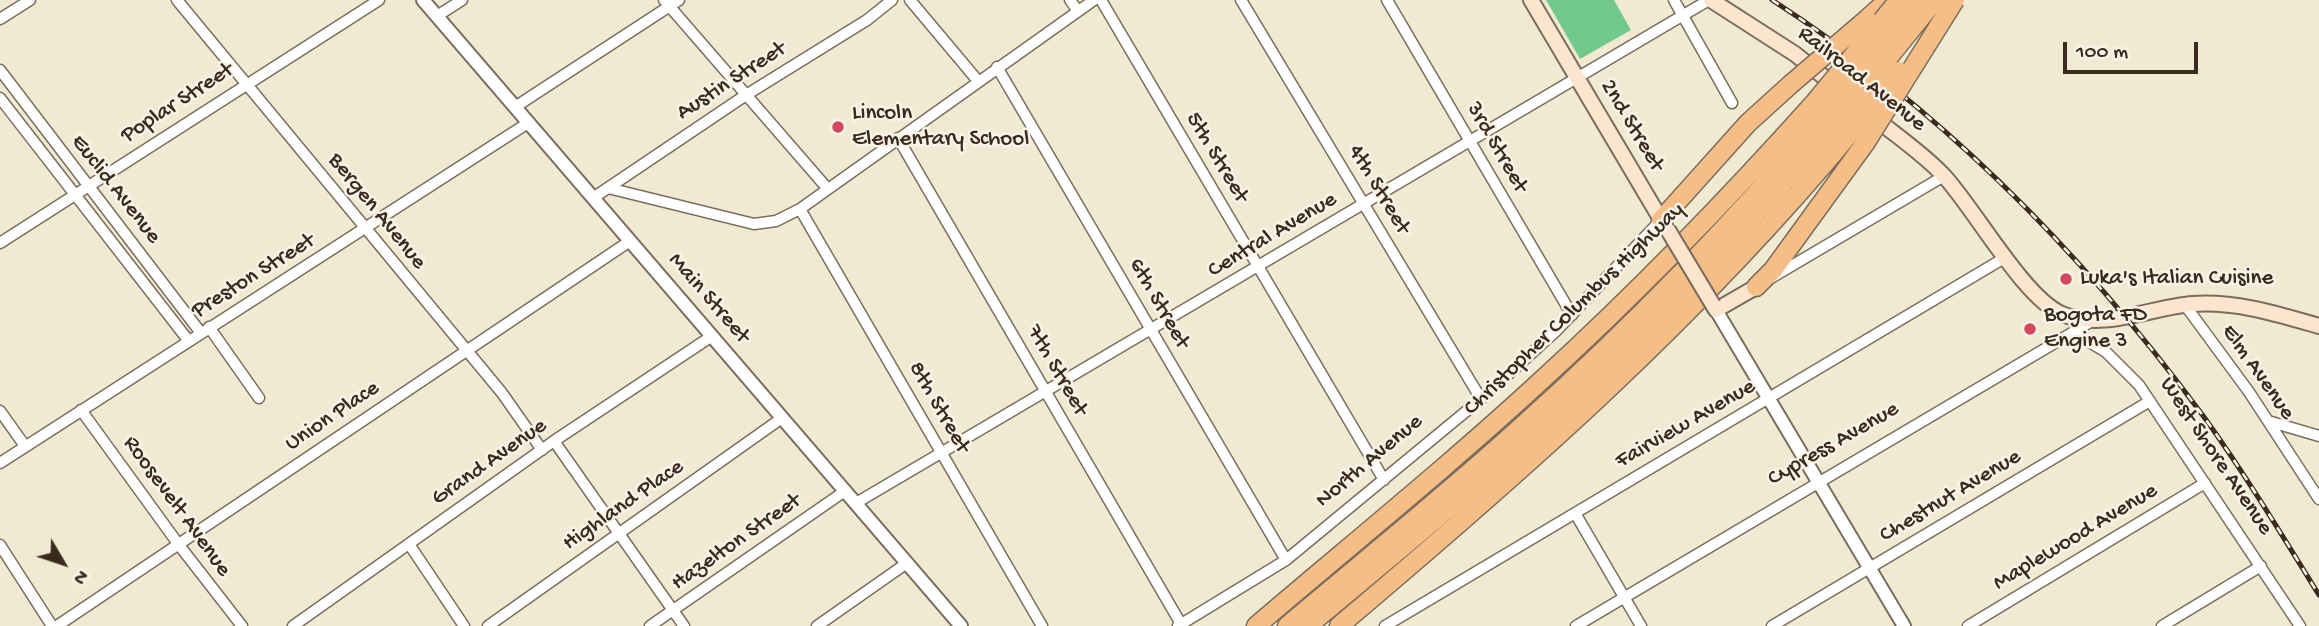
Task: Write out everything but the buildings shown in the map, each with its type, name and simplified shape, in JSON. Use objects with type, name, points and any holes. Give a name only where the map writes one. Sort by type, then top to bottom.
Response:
[{"type":"highway","points":[[1665,225],[1748,123],[1888,0]]},
{"type":"highway","name":"Christopher Columbus Highway","points":[[1339,626],[1506,485],[1625,376],[1746,253],[1833,116],[1899,0]]},
{"type":"highway","name":"Christopher Columbus Highway","points":[[1255,626],[1544,378],[1694,231],[1833,116],[1919,0]]},
{"type":"highway","name":"Christopher Columbus Highway","points":[[1308,626],[1575,397],[1714,258],[1935,0]]},
{"type":"highway","points":[[1756,288],[1773,270],[1866,142],[1954,0]]},
{"type":"highway","name":"Christopher Columbus Highway","points":[[1287,626],[1496,450],[1587,366],[1833,116],[1954,0]]},
{"type":"main road","name":"2nd Street","points":[[1531,0],[1715,307]]},
{"type":"main road","name":"Railroad Avenue","points":[[1710,0],[1795,54],[1944,176]]},
{"type":"main road","points":[[1944,176],[2044,304],[2069,317],[2092,321]]},
{"type":"main road","points":[[1715,307],[1756,288]]},
{"type":"main road","name":"Cypress Avenue","points":[[2092,321],[2185,305],[2238,305],[2319,326]]},
{"type":"street","points":[[0,19],[30,0]]},
{"type":"street","name":"Bergen Avenue","points":[[177,0],[465,352],[502,393],[542,450]]},
{"type":"street","name":"Poplar Street","points":[[0,243],[246,82],[379,0]]},
{"type":"street","name":"Main Street","points":[[423,0],[961,626]]},
{"type":"street","points":[[437,16],[462,0]]},
{"type":"street","points":[[515,107],[667,3],[679,0]]},
{"type":"street","name":"Austin Street","points":[[593,198],[746,95],[867,20],[892,0]]},
{"type":"street","points":[[910,0],[978,81]]},
{"type":"street","points":[[1070,0],[1078,11]]},
{"type":"street","points":[[608,188],[754,224],[776,221],[800,209],[1094,0]]},
{"type":"street","name":"5th Street","points":[[1101,0],[1384,480]]},
{"type":"street","name":"4th Street","points":[[1241,0],[1481,399]]},
{"type":"street","name":"3rd Street","points":[[1387,0],[1572,315]]},
{"type":"street","points":[[1674,0],[1732,103]]},
{"type":"street","name":"Central Avenue","points":[[856,503],[1710,0]]},
{"type":"street","points":[[667,3],[827,188]]},
{"type":"street","name":"6th Street","points":[[997,67],[1286,560]]},
{"type":"street","name":"Euclid Avenue","points":[[0,70],[162,282],[205,330],[259,398]]},
{"type":"street","points":[[0,98],[14,88]]},
{"type":"street","name":"Euclid Avenue","points":[[0,98],[188,340]]},
{"type":"street","name":"Preston Street","points":[[0,463],[528,123]]},
{"type":"street","points":[[32,140],[46,131]]},
{"type":"street","name":"7th Street","points":[[898,138],[1180,625]]},
{"type":"street","points":[[1756,288],[1944,176]]},
{"type":"street","name":"8th Street","points":[[800,209],[1042,626]]},
{"type":"street","name":"North Avenue","points":[[1180,625],[1286,560],[1384,480],[1481,399],[1665,225]]},
{"type":"street","points":[[116,248],[129,240]]},
{"type":"street","name":"Union Place","points":[[57,626],[630,241]]},
{"type":"street","name":"Fairview Avenue","points":[[1385,626],[2006,257]]},
{"type":"street","points":[[149,291],[162,282]]},
{"type":"street","name":"Elm Avenue","points":[[2185,305],[2268,421],[2319,499]]},
{"type":"street","points":[[1715,307],[1904,626]]},
{"type":"street","name":"Cypress Avenue","points":[[1576,626],[2092,321]]},
{"type":"street","name":"West Shore Avenue","points":[[2073,332],[2121,365],[2150,401],[2300,626]]},
{"type":"street","name":"Grand Avenue","points":[[293,626],[542,450],[712,336]]},
{"type":"street","name":"Chestnut Avenue","points":[[1772,626],[2150,401]]},
{"type":"street","name":"Roosevelt Avenue","points":[[81,410],[178,545],[242,626]]},
{"type":"street","points":[[0,411],[25,446]]},
{"type":"street","name":"Highland Place","points":[[488,626],[782,418]]},
{"type":"street","points":[[2268,421],[2319,436]]},
{"type":"street","points":[[554,442],[684,626]]},
{"type":"street","name":"Maplewood Avenue","points":[[1968,626],[2205,483]]},
{"type":"street","name":"Hazelton Street","points":[[650,626],[845,491]]},
{"type":"street","points":[[1575,513],[1641,626]]},
{"type":"street","points":[[409,544],[464,626]]},
{"type":"street","points":[[0,545],[52,626]]},
{"type":"street","points":[[817,626],[907,564]]},
{"type":"street","points":[[2162,626],[2261,566]]},
{"type":"green space","points":[[1546,0],[1614,0],[1631,30],[1580,59]]},
{"type":"railway","points":[[1772,0],[1894,88],[1952,137],[2060,243],[2110,299],[2204,417],[2319,595]]},
{"type":"place","name":"Lincoln Elementary School","points":[[838,127]]},
{"type":"place","name":"Luka's Italian Cuisine","points":[[2066,279]]},
{"type":"place","name":"Bogota FD Engine 3","points":[[2030,329]]}]
